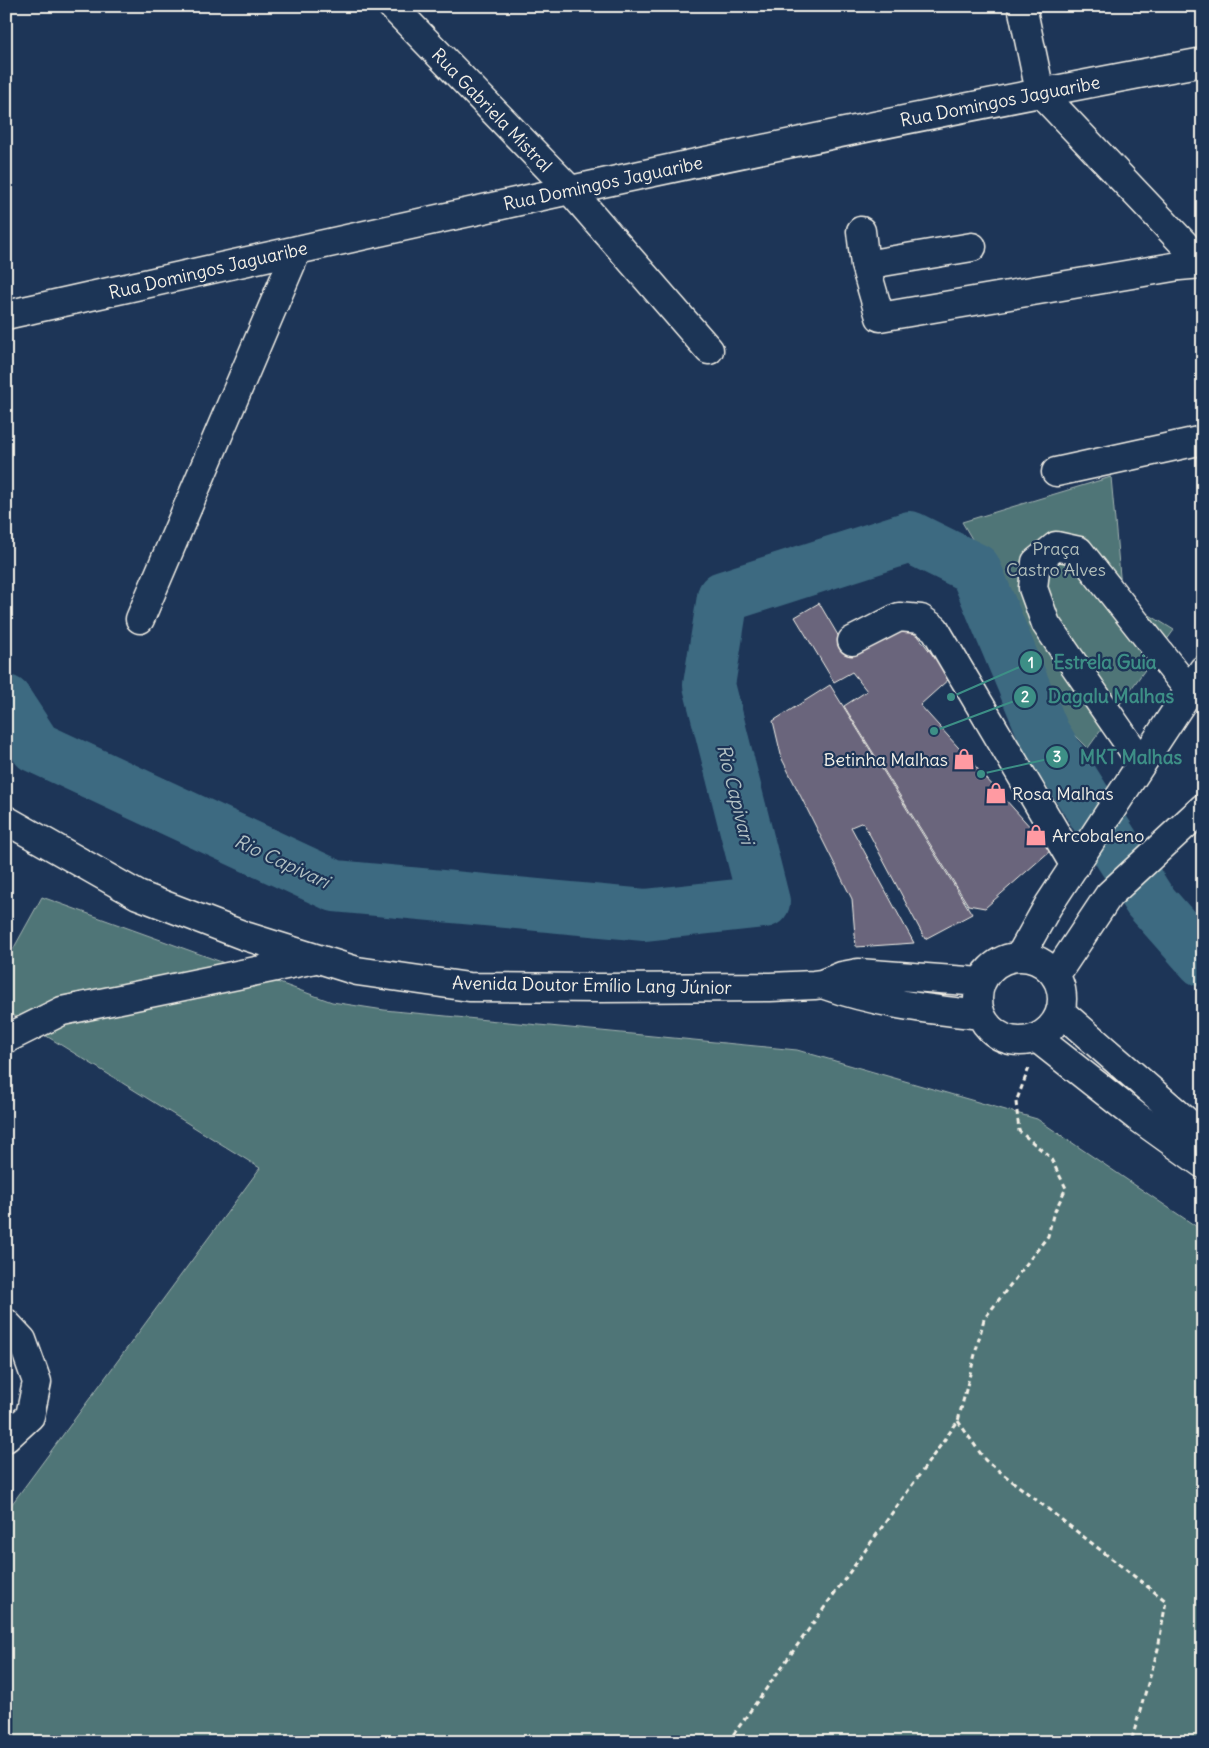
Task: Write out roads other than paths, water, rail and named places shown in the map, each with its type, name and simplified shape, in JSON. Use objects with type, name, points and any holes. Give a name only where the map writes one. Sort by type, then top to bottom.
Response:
[{"type":"street","name":"Rua Gabriela Mistral","points":[[392,6],[570,190],[709,350]]},
{"type":"street","points":[[1022,6],[1040,92],[1202,264]]},
{"type":"street","name":"Rua Domingos Jaguaribe","points":[[6,315],[570,190],[1040,92],[1203,62]]},
{"type":"street","points":[[861,231],[865,265],[880,317],[1179,266],[1202,264]]},
{"type":"street","points":[[865,265],[972,247]]},
{"type":"street","points":[[140,619],[297,250]]},
{"type":"street","points":[[1056,472],[1203,440]]},
{"type":"street","points":[[1020,956],[1048,906],[1078,862],[1196,680],[1079,551],[1056,546],[1036,562],[1033,588],[1046,624],[1142,763]]},
{"type":"street","points":[[852,641],[899,617],[921,620],[935,629],[1078,862]]},
{"type":"street","points":[[1055,976],[1109,895],[1160,850],[1203,808]]},
{"type":"street","name":"Avenida Doutor Emílio Lang Júnior","points":[[6,820],[138,895],[245,936],[357,971],[468,986],[770,987],[822,984],[842,976],[858,973],[981,982]]},
{"type":"street","points":[[1029,1040],[1052,1028],[1061,1012],[1062,993],[1055,976],[1040,962],[1020,956],[1004,959],[990,969],[981,982],[978,998],[981,1015],[990,1029],[1005,1038],[1029,1040],[1203,1164]]},
{"type":"street","points":[[6,1039],[62,1011],[316,959]]},
{"type":"street","name":"Avenida Doutor Emílio Lang Júnior","points":[[822,984],[848,994],[914,1008],[981,1015]]},
{"type":"street","points":[[1061,1012],[1203,1136]]},
{"type":"street","points":[[6,1323],[22,1340],[37,1382],[30,1416],[6,1438]]},
{"type":"waterway","name":"Rio Capivari","points":[[6,701],[36,747],[335,886],[645,915],[764,902],[709,685],[723,597],[910,537],[975,569],[1044,734],[1149,900],[1203,961]]},
{"type":"place","name":"Estrela Guia","points":[[951,697]]},
{"type":"place","name":"Dagalu Malhas","points":[[934,731]]},
{"type":"place","name":"Betinha Malhas","points":[[964,759]]},
{"type":"place","name":"MKT Malhas","points":[[981,774]]},
{"type":"place","name":"Rosa Malhas","points":[[996,793]]},
{"type":"place","name":"Arcobaleno","points":[[1036,835]]},
{"type":"park label","name":"Praça Castro Alves","points":[[1056,558]]}]
